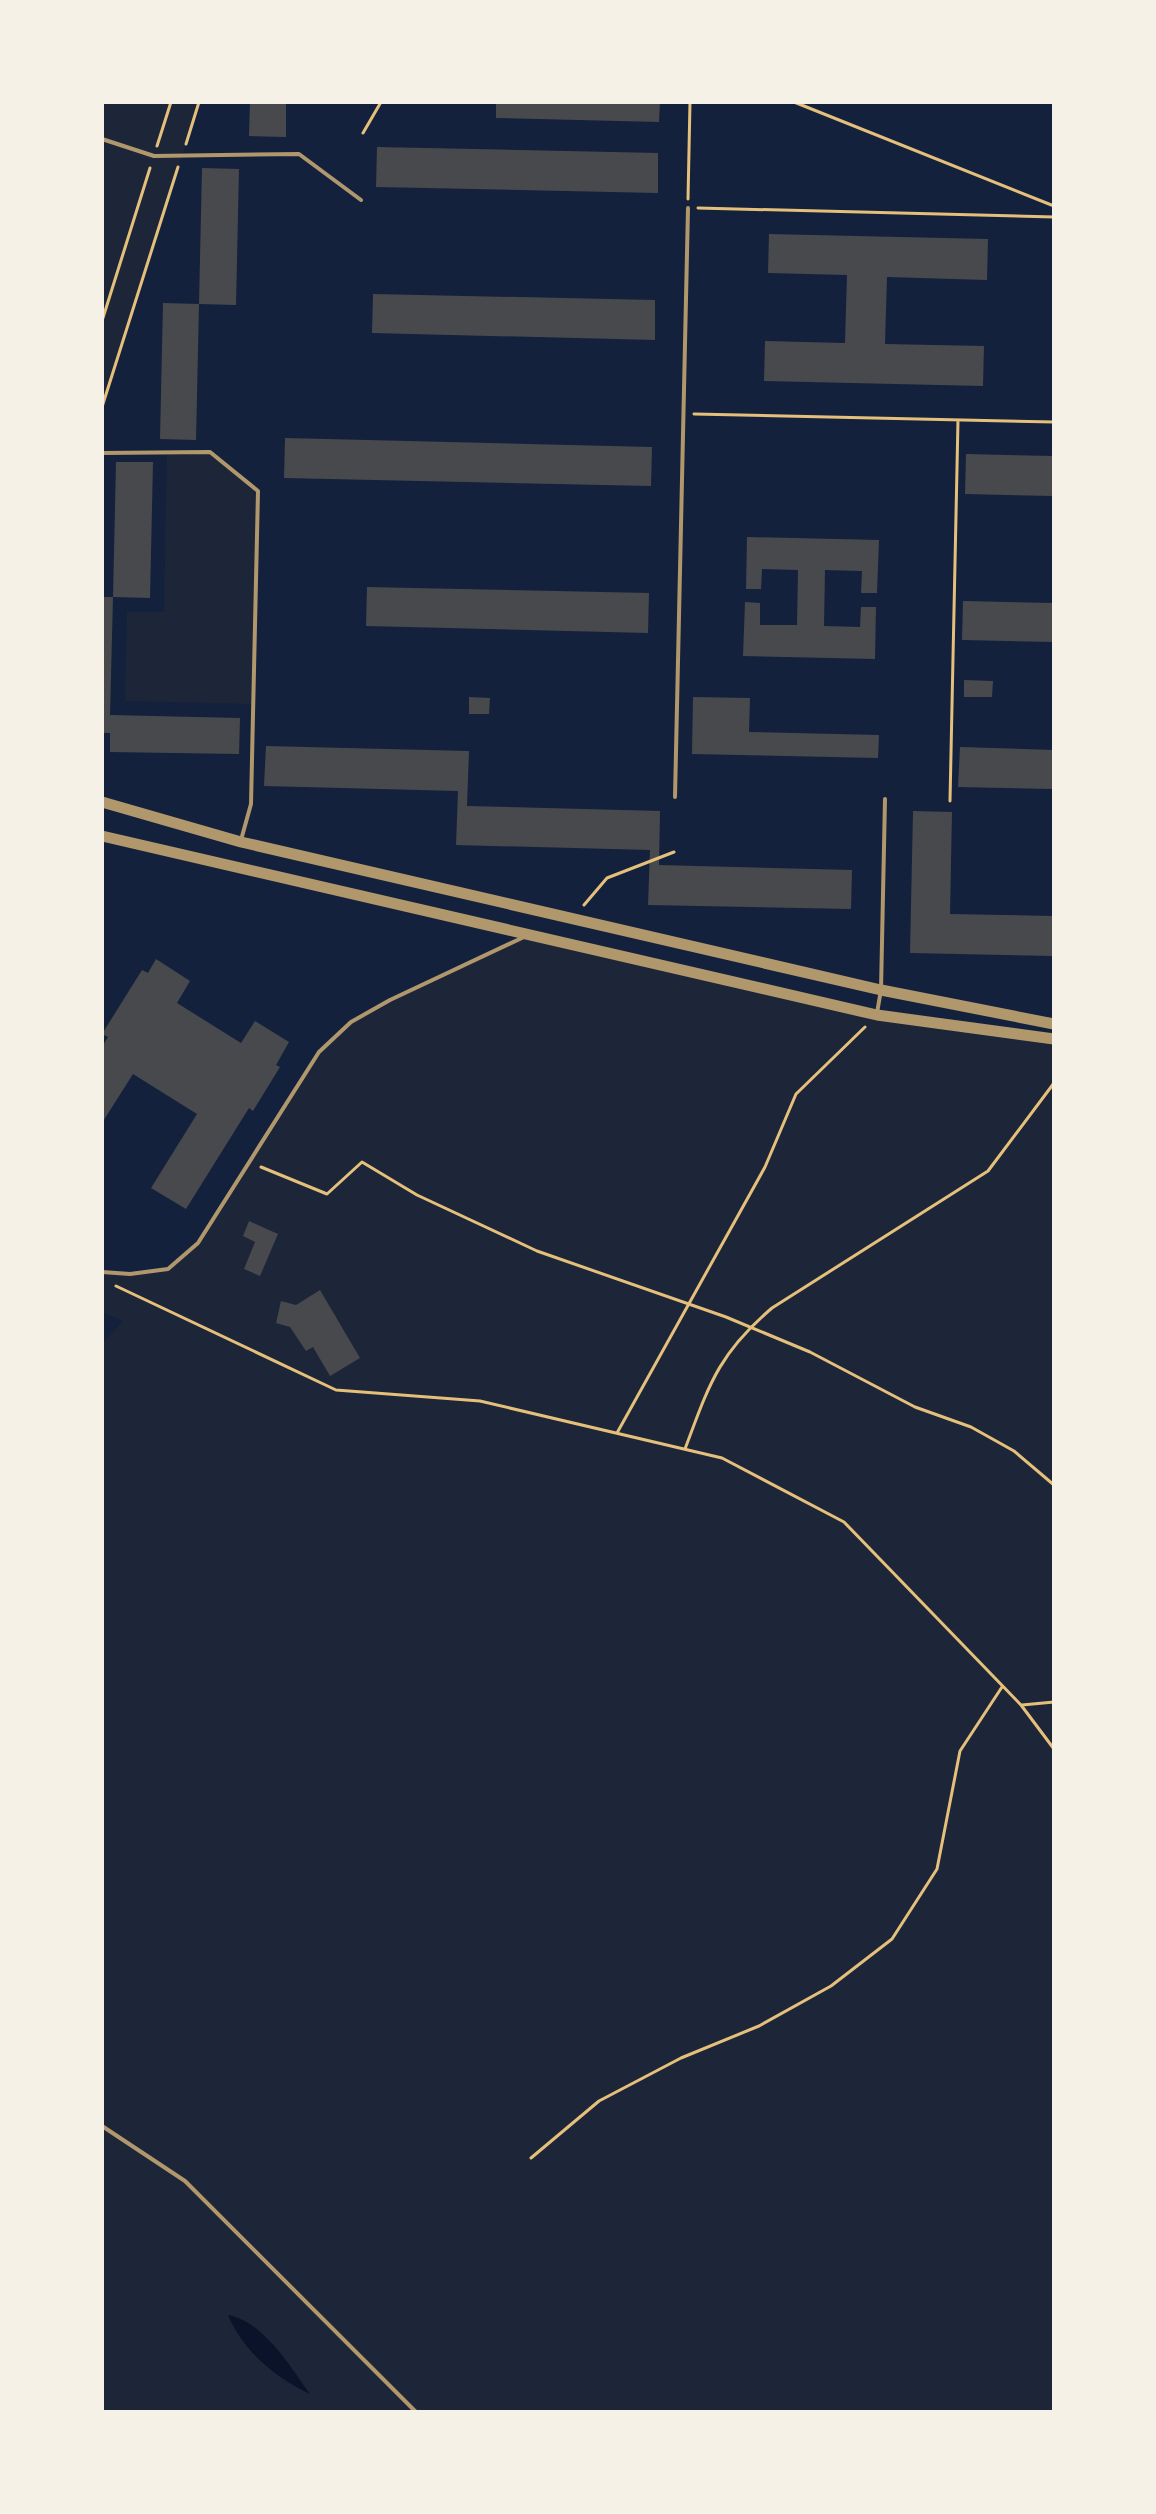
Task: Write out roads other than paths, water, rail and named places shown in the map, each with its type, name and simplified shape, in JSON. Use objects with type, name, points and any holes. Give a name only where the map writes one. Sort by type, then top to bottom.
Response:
[{"type":"street","points":[[102,802],[241,842],[881,990],[1054,1024]]},
{"type":"street","points":[[102,836],[877,1015],[1054,1039]]},
{"type":"lane","points":[[102,139],[154,156],[299,154],[361,200]]},
{"type":"lane","points":[[675,797],[688,208]]},
{"type":"lane","points":[[102,453],[210,452],[258,491],[251,804],[241,842]]},
{"type":"lane","points":[[877,1015],[881,990],[885,799]]},
{"type":"lane","points":[[102,1272],[130,1274],[168,1269],[198,1243],[319,1052],[351,1022],[390,1000],[529,935]]},
{"type":"lane","points":[[102,2126],[185,2181],[416,2412]]}]
